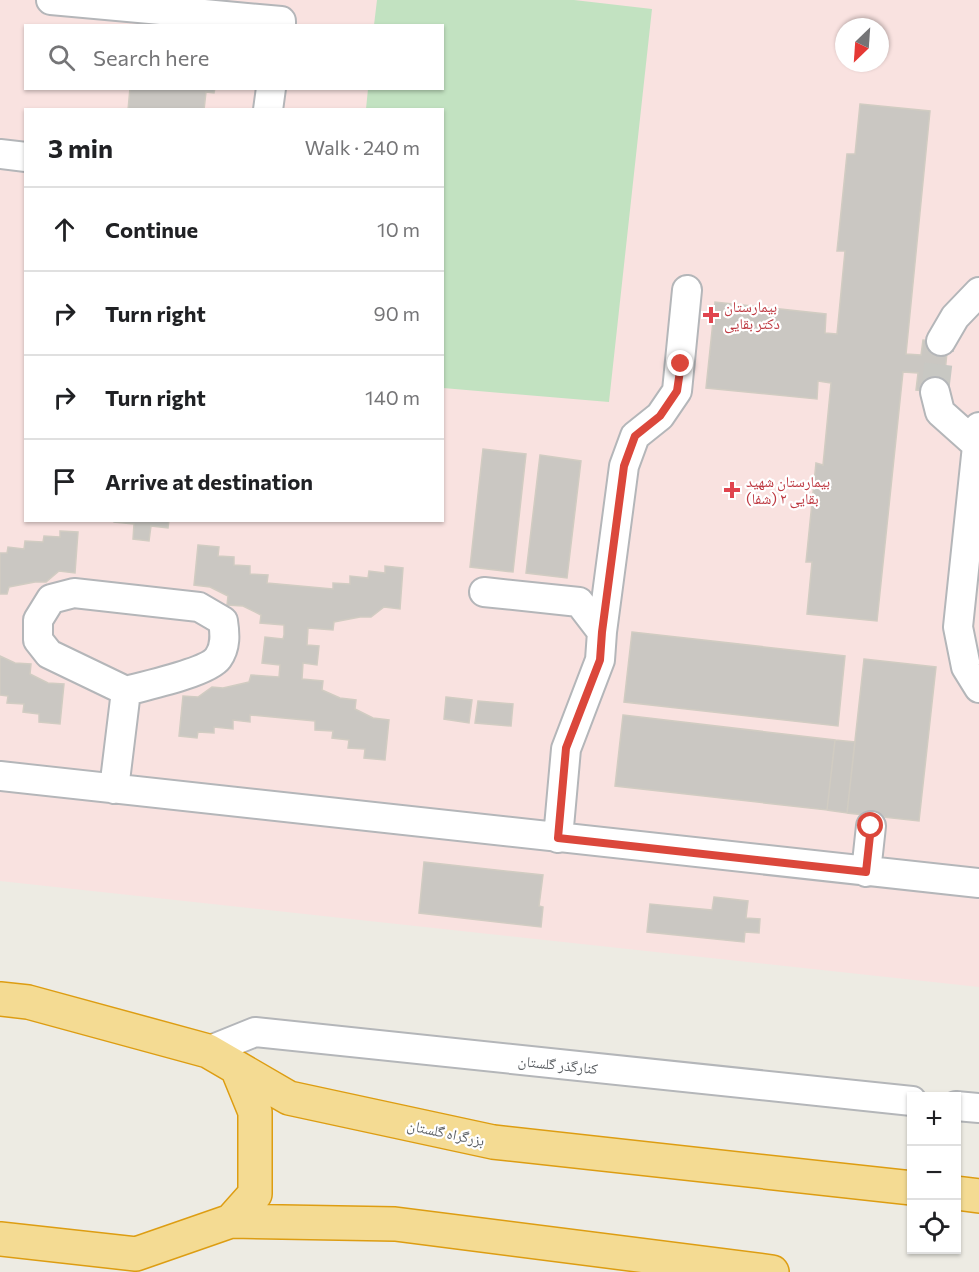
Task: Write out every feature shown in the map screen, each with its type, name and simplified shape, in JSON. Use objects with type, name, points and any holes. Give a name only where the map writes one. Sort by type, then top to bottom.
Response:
[{"type":"highway","name":"بزرگراه گلستان","points":[[0,999],[28,1002],[208,1051],[289,1098],[493,1142],[907,1187]]},
{"type":"highway","points":[[231,1221],[255,1194],[255,1112],[237,1068]]},
{"type":"highway","points":[[961,1194],[979,1196]]},
{"type":"highway","points":[[0,1239],[136,1254],[231,1221],[395,1224],[772,1272]]},
{"type":"street","points":[[51,0],[282,15]]},
{"type":"street","points":[[268,108],[271,90]]},
{"type":"street","points":[[0,154],[24,157]]},
{"type":"street","points":[[558,838],[566,748],[600,660],[624,466],[635,436],[660,416],[677,391],[687,290]]},
{"type":"street","points":[[941,341],[955,317],[979,292]]},
{"type":"street","points":[[935,392],[939,412],[978,436],[958,627],[966,667],[979,688]]},
{"type":"street","points":[[484,592],[579,602],[602,632]]},
{"type":"street","points":[[74,594],[199,607],[223,621],[226,638],[218,659],[200,670],[126,691],[49,654],[39,640],[38,620],[51,599],[74,594]]},
{"type":"street","points":[[114,789],[126,691]]},
{"type":"street","points":[[0,776],[979,884]]},
{"type":"street","points":[[866,872],[871,826]]},
{"type":"street","name":"کنارگذر گلستان","points":[[208,1051],[255,1032],[907,1100]]},
{"type":"street","points":[[961,1106],[979,1108]]},
{"type":"shaded area","name":"بیمارستان دکتر بقایی","points":[[0,0],[979,0],[979,987],[0,881]]},
{"type":"green space","points":[[377,0],[574,0],[652,9],[609,402],[444,388],[444,108],[366,108],[368,90],[444,90],[444,24],[374,24]]},
{"type":"building","points":[[130,90],[215,90],[214,93],[206,92],[204,108],[128,108]]},
{"type":"building","points":[[860,104],[930,111],[906,354],[921,355],[923,340],[948,342],[943,393],[916,390],[918,373],[903,372],[877,621],[807,614],[812,562],[806,562],[816,463],[823,465],[831,383],[818,381],[817,399],[706,388],[715,302],[826,314],[825,333],[837,334],[845,251],[837,251],[847,154],[855,154]]},
{"type":"building","points":[[483,449],[526,454],[513,572],[470,567]]},
{"type":"building","points":[[540,455],[581,461],[567,578],[526,573]]},
{"type":"building","points":[[114,522],[169,522],[168,528],[151,526],[149,541],[133,539],[134,524]]},
{"type":"building","points":[[60,531],[78,532],[75,573],[59,571],[46,582],[9,587],[7,594],[0,594],[0,553],[7,553],[8,547],[24,549],[25,541],[43,542],[44,536],[60,537]]},
{"type":"building","points":[[198,545],[219,547],[218,556],[234,557],[234,565],[250,566],[250,574],[268,575],[267,583],[333,589],[333,583],[350,584],[350,576],[368,578],[369,571],[385,573],[385,566],[403,568],[400,609],[384,607],[371,617],[334,622],[333,630],[308,628],[307,645],[319,646],[317,665],[303,663],[302,679],[323,681],[322,690],[340,698],[356,700],[355,709],[373,718],[389,720],[385,760],[364,758],[365,749],[348,748],[349,740],[332,738],[333,731],[315,730],[315,721],[250,715],[250,722],[233,720],[233,729],[214,727],[214,733],[198,732],[197,738],[179,736],[183,696],[198,697],[212,687],[223,688],[249,682],[251,675],[279,677],[280,665],[262,663],[265,637],[283,639],[284,635],[284,625],[260,623],[261,615],[243,606],[227,605],[228,596],[210,587],[194,585]]},
{"type":"building","points":[[632,632],[845,656],[838,726],[624,702]]},
{"type":"building","points":[[0,656],[15,663],[31,664],[30,674],[48,683],[64,684],[60,724],[39,722],[39,714],[23,712],[24,704],[7,703],[8,696],[0,695]]},
{"type":"building","points":[[864,659],[936,667],[919,821],[847,813]]},
{"type":"building","points":[[446,697],[472,700],[469,723],[444,719]]},
{"type":"building","points":[[478,701],[513,704],[511,726],[475,723]]},
{"type":"building","points":[[623,715],[835,740],[827,810],[615,786]]},
{"type":"building","points":[[835,740],[855,742],[847,813],[827,810]]},
{"type":"building","points":[[424,862],[543,875],[539,906],[543,907],[541,927],[419,913]]},
{"type":"building","points":[[714,897],[748,901],[746,918],[760,919],[759,933],[745,932],[744,942],[647,932],[650,904],[712,910]]},
{"type":"tunnel","points":[[935,392],[941,341]]},
{"type":"place","name":"بیمارستان دکتر بقایی","points":[[711,315]]},
{"type":"place","name":"بیمارستان شهید بقایی ۲ (شفا)","points":[[732,490]]},
{"type":"route","points":[[681,364],[677,391],[660,416],[635,436],[624,466],[600,660],[566,748],[558,838],[866,872],[871,826]]}]
